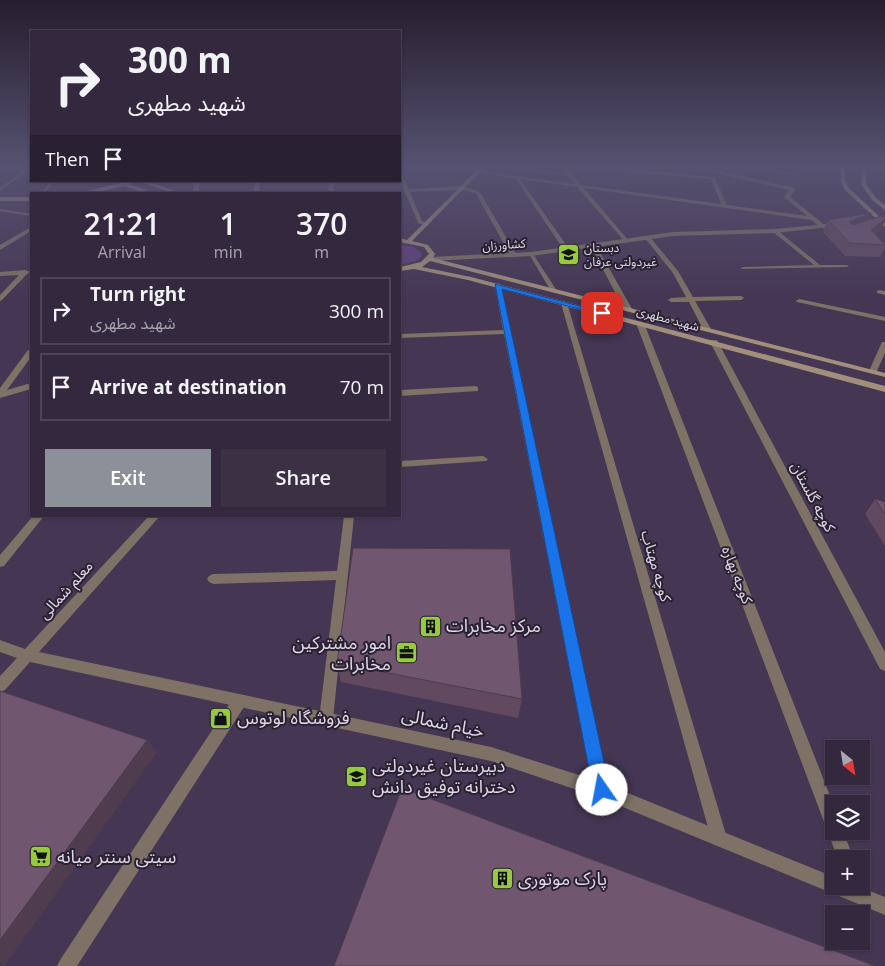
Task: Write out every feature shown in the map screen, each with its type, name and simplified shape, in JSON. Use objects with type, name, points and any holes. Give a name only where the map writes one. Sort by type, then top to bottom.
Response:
[{"type":"main road","points":[[409,241],[438,212]]},
{"type":"main road","points":[[871,212],[885,225]]},
{"type":"main road","points":[[401,240],[419,242],[431,250],[430,259],[414,267],[401,269]]},
{"type":"main road","name":"شهید مطهری","points":[[430,259],[885,375]]},
{"type":"main road","name":"شهید مطهری","points":[[414,267],[498,285],[885,388]]},
{"type":"street","points":[[416,212],[420,222],[426,224]]},
{"type":"street","points":[[489,212],[514,256]]},
{"type":"street","points":[[541,212],[566,249]]},
{"type":"street","points":[[601,212],[626,241]]},
{"type":"street","points":[[769,212],[811,218]]},
{"type":"street","points":[[805,212],[824,227]]},
{"type":"street","points":[[871,223],[885,217]]},
{"type":"street","name":"کشاورزان","points":[[430,259],[514,256],[647,237],[776,231],[843,224]]},
{"type":"street","points":[[0,248],[30,231]]},
{"type":"street","points":[[647,237],[676,272],[706,329]]},
{"type":"street","points":[[593,245],[628,309]]},
{"type":"street","points":[[0,274],[28,272]]},
{"type":"street","points":[[2,296],[28,272]]},
{"type":"street","points":[[498,285],[602,790]]},
{"type":"street","points":[[671,300],[741,298]]},
{"type":"street","points":[[799,301],[885,319]]},
{"type":"street","name":"کوچه مهتاب","points":[[564,303],[719,838]]},
{"type":"street","name":"کوچه بهاره","points":[[640,323],[825,804]]},
{"type":"street","points":[[401,336],[507,332]]},
{"type":"street","name":"کوچه گلستان","points":[[714,342],[885,665]]},
{"type":"street","points":[[873,372],[885,344]]},
{"type":"street","points":[[0,395],[30,353]]},
{"type":"street","points":[[0,395],[30,386]]},
{"type":"street","points":[[401,393],[475,389]]},
{"type":"street","points":[[401,464],[483,460]]},
{"type":"street","points":[[0,563],[37,517]]},
{"type":"street","name":"معلم شمالی","points":[[0,686],[155,517]]},
{"type":"street","points":[[326,719],[348,517]]},
{"type":"street","points":[[213,579],[342,575]]},
{"type":"street","name":"خیام شمالی","points":[[0,646],[28,656],[491,754],[602,790],[825,882]]},
{"type":"street","points":[[66,966],[239,702]]},
{"type":"street","name":"خیام شمالی","points":[[865,895],[885,906]]},
{"type":"lane","points":[[13,212],[30,215]]},
{"type":"lane","points":[[776,231],[818,266]]},
{"type":"lane","points":[[531,254],[554,291]]},
{"type":"lane","points":[[743,268],[847,266]]},
{"type":"shaded area","points":[[401,245],[412,246],[421,252],[421,257],[415,261],[401,265]]},
{"type":"building","points":[[871,213],[849,222],[853,225],[881,216],[885,217],[871,230],[885,245],[850,243],[828,220]]},
{"type":"building","points":[[875,499],[885,502],[885,514]]},
{"type":"building","name":"مرکز مخابرات","points":[[353,548],[510,549],[522,699],[337,663]]},
{"type":"building","name":"سیتی سنتر میانه","points":[[0,691],[147,740],[0,940]]},
{"type":"building","name":"پارک موتوری","points":[[402,788],[825,947],[825,950],[832,950],[875,966],[334,966]]},
{"type":"place","name":"دبستان غیردولتی عرفان","points":[[568,255]]},
{"type":"place","name":"مرکز مخابرات","points":[[430,626]]},
{"type":"place","name":"امور مشترکین مخابرات","points":[[407,653]]},
{"type":"place","name":"فروشگاه لوتوس","points":[[221,718]]},
{"type":"place","name":"دبیرستان غیردولتی دخترانه توفیق دانش","points":[[356,776]]},
{"type":"place","name":"سیتی سنتر میانه","points":[[41,857]]},
{"type":"place","name":"پارک موتوری","points":[[502,879]]},
{"type":"route","points":[[602,313],[498,285],[602,790]]}]
